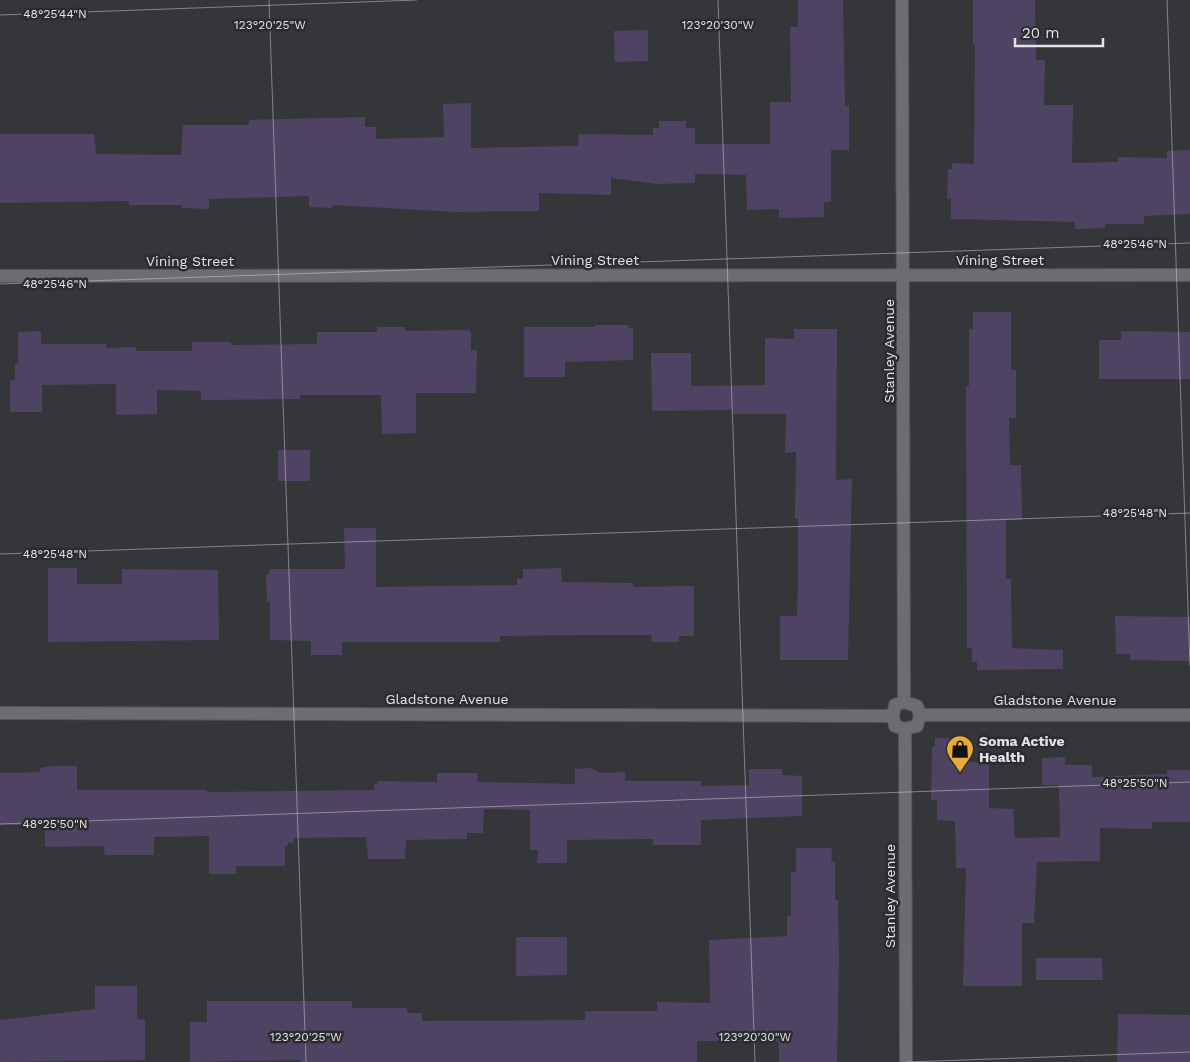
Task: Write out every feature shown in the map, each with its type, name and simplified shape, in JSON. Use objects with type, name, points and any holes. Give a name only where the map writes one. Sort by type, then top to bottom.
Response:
[{"type":"street","name":"Stanley Avenue","points":[[902,0],[904,702]]},
{"type":"street","name":"Vining Street","points":[[0,276],[1190,275]]},
{"type":"street","points":[[904,702],[917,706],[920,715],[917,726],[905,729],[895,726],[893,716],[895,705],[904,702]]},
{"type":"street","name":"Gladstone Avenue","points":[[0,713],[893,716]]},
{"type":"street","name":"Gladstone Avenue","points":[[920,715],[1190,715]]},
{"type":"street","name":"Stanley Avenue","points":[[905,729],[906,1062]]},
{"type":"building","points":[[798,0],[843,0],[845,106],[849,106],[849,150],[831,150],[831,202],[824,202],[824,217],[779,218],[779,209],[747,210],[746,175],[695,174],[695,183],[657,184],[611,178],[611,195],[539,193],[539,211],[456,212],[333,205],[332,208],[309,207],[309,196],[209,199],[209,209],[182,208],[182,205],[129,205],[129,201],[0,203],[0,134],[94,134],[96,154],[181,155],[183,125],[249,125],[249,120],[365,117],[365,127],[376,127],[376,139],[444,137],[443,104],[471,103],[471,148],[578,146],[579,134],[653,135],[653,128],[659,128],[659,121],[686,121],[686,128],[695,128],[695,144],[770,144],[770,102],[791,102],[790,27],[798,27]]},
{"type":"building","points":[[973,0],[1035,0],[1036,60],[1045,60],[1044,105],[1073,105],[1072,163],[1118,162],[1118,157],[1167,158],[1167,151],[1190,150],[1190,214],[1144,216],[1144,224],[1105,224],[1105,228],[1075,229],[1075,222],[951,219],[951,199],[947,199],[948,169],[952,169],[952,163],[974,164],[975,45],[973,45]]},
{"type":"building","points":[[648,30],[648,61],[615,62],[614,31]]},
{"type":"building","points":[[973,312],[1011,312],[1011,370],[1016,370],[1016,418],[1009,418],[1010,465],[1021,465],[1022,520],[1006,520],[1006,579],[1011,579],[1012,648],[1063,650],[1063,669],[977,670],[977,662],[972,662],[972,648],[967,648],[966,386],[969,386],[969,329],[973,329]]},
{"type":"building","points":[[595,325],[629,325],[628,328],[633,328],[633,360],[565,362],[565,377],[524,377],[524,327],[595,327]]},
{"type":"building","points":[[377,327],[405,327],[405,331],[469,330],[471,333],[471,350],[477,350],[476,393],[416,393],[416,433],[382,434],[381,395],[300,395],[300,399],[201,400],[201,391],[157,390],[157,414],[116,415],[116,384],[42,385],[42,412],[10,412],[10,380],[15,380],[15,363],[18,364],[18,332],[41,331],[41,344],[106,344],[106,348],[136,347],[136,351],[192,351],[192,342],[231,342],[231,345],[317,344],[317,332],[377,332]]},
{"type":"building","points":[[794,329],[837,329],[836,480],[852,479],[848,660],[780,660],[780,616],[797,616],[798,576],[798,519],[795,519],[796,452],[785,453],[786,414],[733,414],[733,410],[652,411],[651,353],[691,353],[691,386],[765,385],[765,338],[794,339]]},
{"type":"building","points":[[1121,331],[1190,332],[1190,379],[1099,379],[1099,340],[1121,340]]},
{"type":"building","points":[[278,450],[310,450],[310,481],[278,481]]},
{"type":"building","points":[[344,528],[376,528],[376,587],[517,585],[517,578],[523,579],[523,569],[561,568],[562,582],[633,583],[633,587],[694,586],[694,636],[679,636],[679,642],[652,642],[651,635],[583,635],[500,636],[500,642],[342,642],[342,655],[311,655],[311,641],[270,640],[270,602],[267,602],[266,574],[269,574],[269,569],[345,569]]},
{"type":"building","points":[[48,568],[77,568],[77,584],[122,584],[122,569],[218,570],[219,640],[48,642]]},
{"type":"building","points":[[1115,616],[1190,617],[1190,661],[1130,660],[1130,654],[1116,654]]},
{"type":"building","points":[[935,738],[965,739],[965,761],[989,764],[989,808],[1013,809],[1015,838],[1060,837],[1059,785],[1042,785],[1042,758],[1065,757],[1065,765],[1092,765],[1092,777],[1167,774],[1167,770],[1190,770],[1190,822],[1152,822],[1152,829],[1100,828],[1100,861],[1037,862],[1034,923],[1022,923],[1022,986],[963,986],[966,868],[956,868],[955,821],[937,820],[937,800],[931,800],[932,746],[935,747]]},
{"type":"building","points":[[77,766],[77,790],[207,790],[207,792],[374,790],[374,784],[377,784],[377,781],[437,782],[437,773],[477,773],[478,782],[575,784],[575,769],[591,768],[600,773],[625,772],[625,781],[701,781],[701,786],[749,785],[749,769],[782,769],[782,775],[802,776],[802,816],[701,820],[701,845],[653,845],[653,839],[567,840],[567,863],[537,863],[538,850],[530,850],[530,810],[484,809],[483,833],[467,833],[467,839],[406,840],[405,859],[368,859],[366,837],[294,838],[294,842],[288,843],[288,846],[285,846],[285,866],[236,866],[236,874],[209,874],[209,836],[154,837],[154,855],[105,855],[103,846],[45,847],[45,825],[0,825],[0,773],[40,772],[40,768]]},
{"type":"building","points":[[796,848],[832,848],[831,862],[835,862],[835,900],[838,900],[839,958],[837,1062],[779,1062],[779,1041],[697,1041],[697,1062],[301,1062],[301,1060],[190,1062],[190,1022],[207,1022],[207,1001],[352,1001],[352,1008],[407,1008],[407,1013],[422,1013],[422,1021],[585,1020],[585,1011],[657,1011],[657,1002],[710,1003],[709,940],[787,936],[787,916],[791,916],[791,872],[796,872]]},
{"type":"building","points":[[516,937],[567,937],[567,975],[516,976]]},
{"type":"building","points":[[1036,958],[1102,958],[1103,980],[1036,980]]},
{"type":"building","points":[[95,986],[137,986],[137,1019],[145,1020],[145,1060],[0,1062],[0,1020],[95,1009]]},
{"type":"building","points":[[1118,1014],[1190,1015],[1190,1062],[1117,1062]]},
{"type":"place","name":"Soma Active Health","points":[[960,773]]}]
